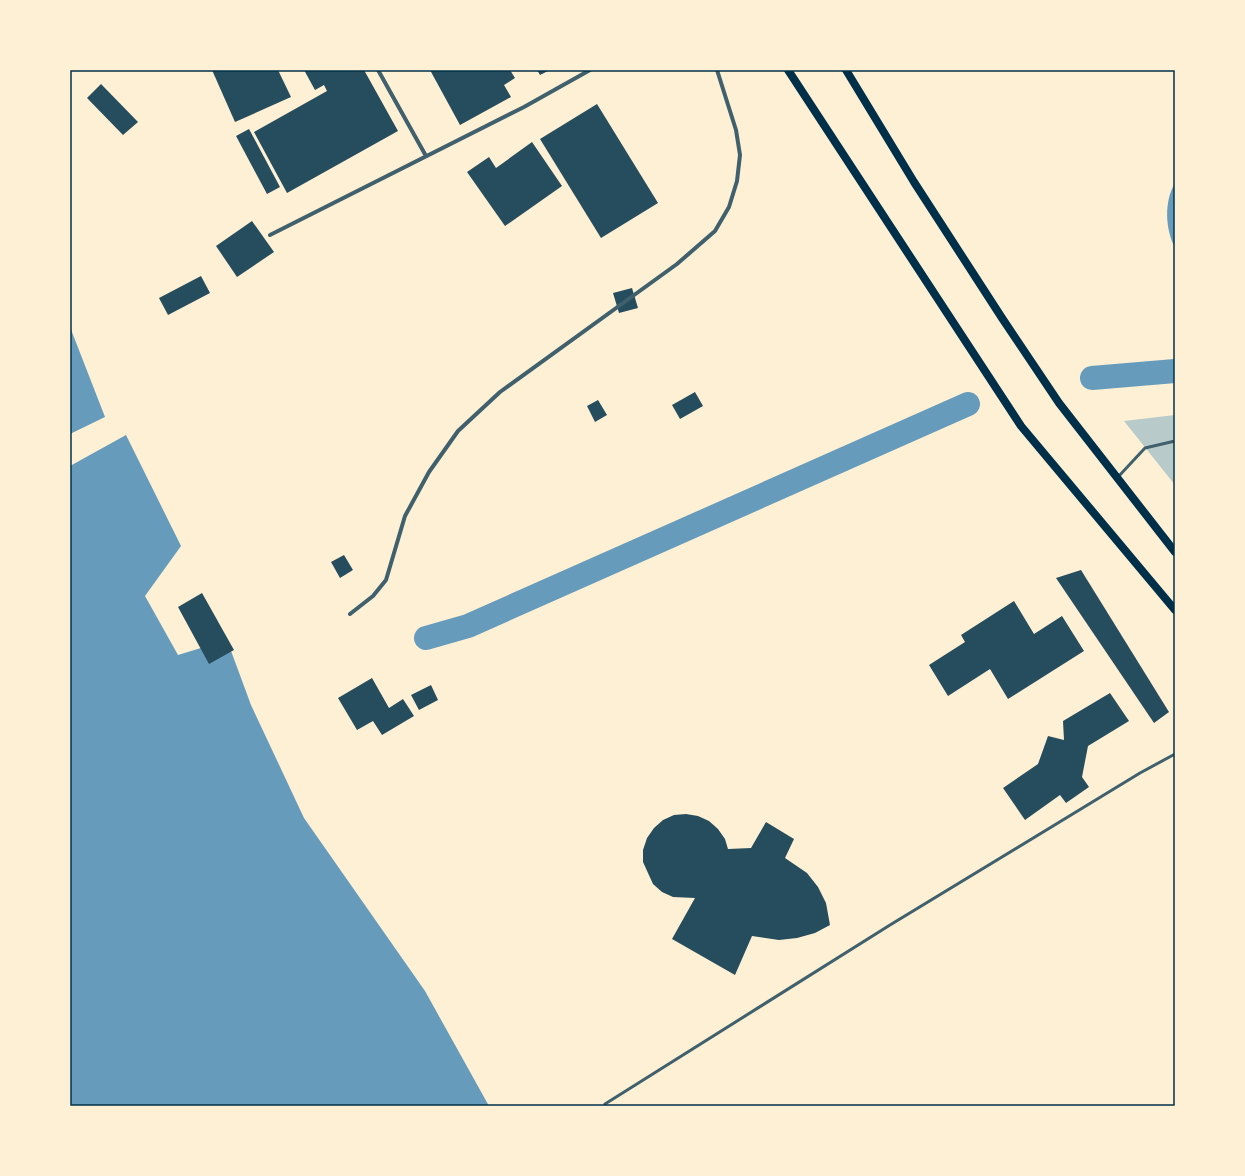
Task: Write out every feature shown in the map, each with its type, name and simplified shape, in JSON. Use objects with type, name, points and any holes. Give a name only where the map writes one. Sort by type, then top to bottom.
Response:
[{"type":"main road","points":[[788,70],[1021,426],[1175,610]]},
{"type":"main road","points":[[846,70],[914,182],[1059,403],[1175,552]]},
{"type":"street","points":[[378,70],[426,156]]},
{"type":"street","points":[[270,235],[524,107],[590,70]]},
{"type":"street","points":[[350,614],[373,596],[386,580],[405,516],[429,472],[458,431],[500,392],[677,264],[715,231],[729,206],[738,181],[740,155],[736,130],[717,70]]},
{"type":"lane","points":[[1117,478],[1145,448],[1175,441]]},
{"type":"lane","points":[[605,1104],[890,925],[1140,773],[1175,754]]},
{"type":"shaded area","points":[[1175,415],[1175,485],[1124,421]]},
{"type":"water","points":[[1175,183],[1175,248],[1169,232],[1167,215],[1171,190]]},
{"type":"water","points":[[70,327],[105,417],[70,434]]},
{"type":"water","points":[[126,435],[181,546],[145,596],[178,655],[227,640],[251,705],[304,818],[425,991],[489,1106],[70,1106],[70,466]]},
{"type":"building","points":[[212,70],[278,70],[291,97],[235,122]]},
{"type":"building","points":[[304,70],[364,70],[398,131],[287,193],[254,132],[327,91],[324,85],[315,90]]},
{"type":"building","points":[[430,70],[510,70],[515,78],[504,85],[511,97],[460,125]]},
{"type":"building","points":[[537,70],[550,70],[540,75]]},
{"type":"building","points":[[101,84],[138,122],[123,135],[87,98]]},
{"type":"building","points":[[597,104],[658,203],[601,238],[540,139]]},
{"type":"building","points":[[249,129],[280,187],[267,194],[236,136]]},
{"type":"building","points":[[532,142],[562,186],[505,226],[467,172],[489,157],[496,168]]},
{"type":"building","points":[[252,221],[274,252],[237,277],[216,246]]},
{"type":"building","points":[[201,276],[210,293],[168,315],[159,298]]},
{"type":"building","points":[[632,288],[638,308],[619,313],[613,293]]},
{"type":"building","points":[[695,392],[703,406],[680,419],[672,405]]},
{"type":"building","points":[[598,400],[607,415],[595,422],[587,406]]},
{"type":"building","points":[[344,555],[353,570],[340,578],[331,562]]},
{"type":"building","points":[[1081,570],[1169,712],[1154,723],[1056,578]]},
{"type":"building","points":[[202,593],[234,650],[209,664],[178,607]]},
{"type":"building","points":[[1014,601],[1034,634],[1062,616],[1084,651],[1008,699],[990,669],[948,696],[929,665],[965,642],[961,635]]},
{"type":"building","points":[[372,678],[389,708],[403,699],[414,716],[382,735],[373,721],[357,730],[338,698]]},
{"type":"building","points":[[431,685],[438,700],[419,710],[411,695]]},
{"type":"building","points":[[1110,693],[1129,721],[1088,746],[1082,777],[1089,787],[1066,803],[1060,795],[1025,820],[1003,788],[1038,764],[1048,736],[1064,740],[1063,721]]},
{"type":"building","points":[[686,814],[698,816],[709,821],[718,829],[725,839],[728,849],[751,848],[766,822],[794,839],[785,858],[807,873],[818,887],[826,903],[830,925],[815,933],[797,938],[779,940],[752,936],[735,975],[672,939],[695,898],[673,897],[662,892],[653,884],[643,862],[643,850],[647,838],[654,828],[663,820],[674,815]]},
{"type":"waterway","points":[[1092,378],[1175,371]]},
{"type":"waterway","points":[[426,638],[468,626],[968,404]]}]
